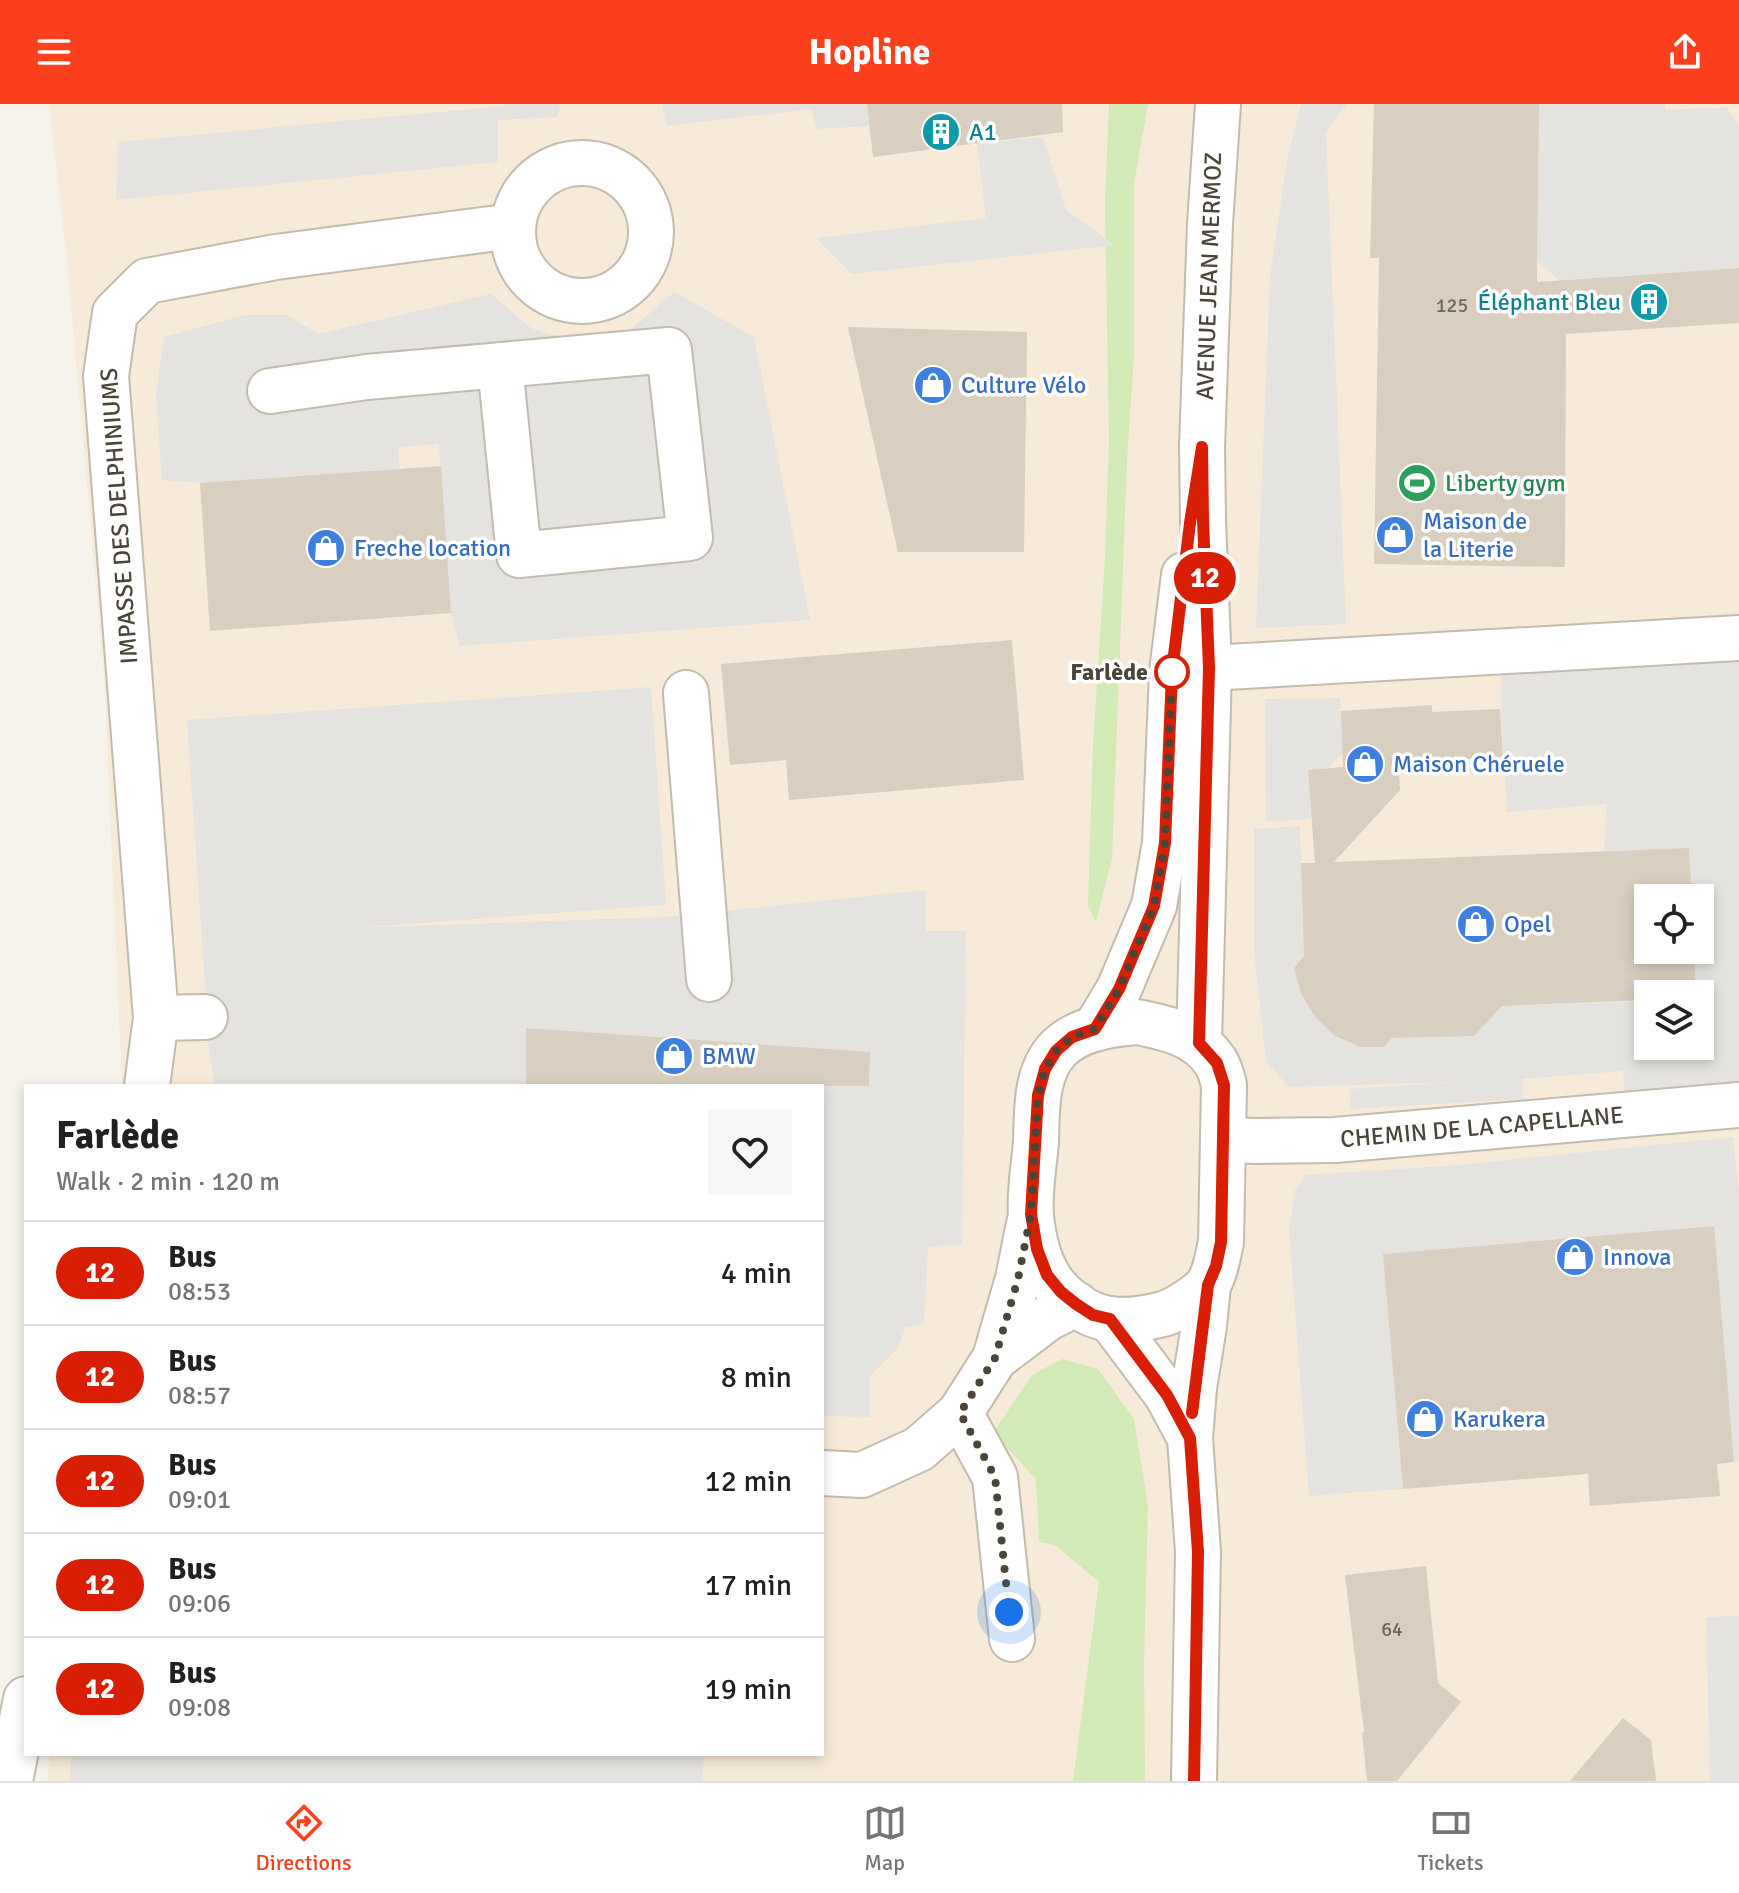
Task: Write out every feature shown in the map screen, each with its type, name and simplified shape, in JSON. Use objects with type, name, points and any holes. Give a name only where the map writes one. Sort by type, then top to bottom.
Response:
[{"type":"street","name":"AVENUE JEAN MERMOZ","points":[[1199,1043],[1209,668],[1202,447],[1218,104]]},
{"type":"street","name":"IMPASSE DES DELPHINIUMS","points":[[147,1084],[156,1018],[106,376],[115,313],[147,281],[276,257],[513,226]]},
{"type":"street","points":[[270,391],[367,377],[500,365],[669,350],[690,538],[519,555],[500,365]]},
{"type":"street","name":"AVENUE JEAN MERMOZ","points":[[1095,1029],[1119,989],[1154,906],[1165,843],[1172,672],[1202,447]]},
{"type":"street","points":[[1209,668],[1739,638]]},
{"type":"street","points":[[686,693],[709,979]]},
{"type":"street","points":[[156,1018],[205,1017]]},
{"type":"street","points":[[824,1473],[862,1475],[919,1449],[960,1413],[995,1358],[1018,1279],[1031,1214],[1038,1095],[1045,1069],[1056,1051],[1072,1037],[1095,1029],[1137,1022],[1172,1029],[1199,1043],[1217,1063],[1224,1085],[1224,1140],[1221,1242],[1208,1285],[1190,1438],[1198,1552],[1194,1781]]},
{"type":"street","name":"CHEMIN DE LA CAPELLANE","points":[[1224,1140],[1335,1140],[1739,1105]]},
{"type":"street","points":[[1031,1214],[1037,1249],[1047,1275],[1061,1292],[1093,1312],[1167,1395],[1190,1438]]},
{"type":"street","points":[[995,1358],[1048,1318],[1093,1312],[1140,1319],[1167,1314],[1208,1285]]},
{"type":"street","points":[[960,1413],[995,1477],[1012,1639]]},
{"type":"street","points":[[10,1781],[24,1709]]},
{"type":"shaded area","points":[[49,104],[1739,104],[1739,1781],[47,1781],[50,1756],[824,1756],[824,1084],[122,1084],[104,675],[67,261]]},
{"type":"shaded area","points":[[505,104],[561,104],[557,117],[498,120],[498,162],[116,200],[118,142]]},
{"type":"shaded area","points":[[662,104],[867,104],[869,126],[817,129],[811,109],[667,126]]},
{"type":"shaded area","points":[[1301,104],[1347,104],[1326,132],[1346,624],[1256,628],[1270,277],[1287,160]]},
{"type":"shaded area","points":[[1539,104],[1665,104],[1665,110],[1727,107],[1739,126],[1739,268],[1559,280],[1537,261]]},
{"type":"shaded area","points":[[1043,137],[1066,210],[1115,245],[852,274],[816,238],[986,218],[977,143]]},
{"type":"shaded area","points":[[674,292],[754,337],[810,620],[460,646],[451,613],[439,444],[398,447],[400,469],[200,483],[162,480],[156,396],[164,337],[245,315],[287,315],[318,334],[491,294],[531,328],[570,341],[630,330]]},
{"type":"shaded area","points":[[1739,659],[1739,1082],[1625,1092],[1623,1071],[1523,1079],[1523,1099],[1351,1109],[1349,1089],[1456,1082],[1289,1087],[1266,1062],[1254,950],[1254,829],[1300,826],[1304,956],[1294,968],[1301,994],[1316,1018],[1335,1036],[1359,1047],[1384,1047],[1392,1038],[1473,1035],[1502,1006],[1634,1001],[1634,1060],[1714,1060],[1714,980],[1695,980],[1695,964],[1714,964],[1714,884],[1691,884],[1689,848],[1604,851],[1607,804],[1507,812],[1501,675],[1685,660]]},
{"type":"shaded area","points":[[651,687],[666,905],[353,928],[665,917],[926,890],[926,931],[966,931],[962,1245],[928,1247],[924,1324],[905,1328],[898,1348],[870,1376],[870,1417],[824,1416],[824,1084],[214,1084],[205,1017],[187,720]]},
{"type":"shaded area","points":[[1340,698],[1343,753],[1328,768],[1308,771],[1311,819],[1266,822],[1265,699]]},
{"type":"shaded area","points":[[1733,1137],[1739,1194],[1739,1461],[1734,1462],[1713,1226],[1383,1254],[1403,1489],[1309,1496],[1289,1230],[1295,1189],[1306,1175],[1459,1165]]},
{"type":"shaded area","points":[[1739,1616],[1739,1781],[1710,1781],[1706,1617]]},
{"type":"shaded area","points":[[71,1756],[704,1756],[702,1781],[70,1781]]},
{"type":"green space","points":[[1109,104],[1148,104],[1134,184],[1134,355],[1112,859],[1096,922],[1088,906],[1109,440],[1105,204]]},
{"type":"green space","points":[[1062,1359],[1098,1369],[1134,1419],[1148,1506],[1145,1781],[1073,1781],[1099,1582],[1055,1545],[1039,1542],[1036,1479],[993,1433],[1032,1375]]},
{"type":"building","name":"A1","points":[[867,104],[1062,104],[1063,132],[873,157]]},
{"type":"building","points":[[1374,104],[1539,104],[1537,282],[1739,268],[1739,323],[1566,334],[1565,567],[1374,564],[1379,258],[1370,258]]},
{"type":"building","points":[[848,327],[1027,332],[1024,552],[898,552]]},
{"type":"building","name":"Freche location","points":[[441,466],[451,613],[210,631],[200,483]]},
{"type":"building","points":[[1012,640],[1024,780],[789,800],[786,760],[730,765],[721,664]]},
{"type":"building","name":"Opel","points":[[1432,705],[1432,712],[1500,709],[1503,757],[1398,762],[1400,790],[1334,862],[1689,848],[1691,884],[1634,884],[1634,964],[1695,964],[1695,980],[1634,980],[1634,1001],[1502,1006],[1474,1036],[1392,1038],[1384,1047],[1360,1047],[1335,1036],[1316,1018],[1301,994],[1294,968],[1304,956],[1301,863],[1315,863],[1308,770],[1343,767],[1341,711]]},
{"type":"building","name":"BMW","points":[[526,1028],[870,1052],[869,1086],[526,1084]]},
{"type":"building","points":[[1714,1226],[1734,1462],[1717,1464],[1720,1496],[1590,1506],[1588,1474],[1403,1489],[1383,1254]]},
{"type":"building","points":[[1426,1566],[1438,1683],[1461,1702],[1397,1781],[1367,1781],[1345,1575]]},
{"type":"building","points":[[1623,1718],[1651,1740],[1656,1781],[1570,1781]]},
{"type":"bus line","name":"12","points":[[1192,1413],[1208,1285],[1221,1242],[1224,1140],[1224,1085],[1217,1063],[1199,1043],[1209,668],[1202,447],[1172,672],[1165,843],[1154,906],[1119,989],[1095,1029],[1072,1037],[1056,1051],[1045,1069],[1038,1095],[1031,1214],[1037,1249],[1047,1275],[1076,1304],[1093,1315],[1110,1319],[1167,1395],[1190,1438],[1198,1552],[1194,1781]]},
{"type":"place","name":"A1","points":[[941,132]]},
{"type":"place","name":"Éléphant Bleu","points":[[1649,302]]},
{"type":"place","name":"Culture Vélo","points":[[933,385]]},
{"type":"place","name":"Liberty gym","points":[[1417,483]]},
{"type":"place","name":"Maison de la Literie","points":[[1395,535]]},
{"type":"place","name":"Freche location","points":[[326,548]]},
{"type":"place","name":"Farlède","points":[[1172,672]]},
{"type":"place","name":"Maison Chéruele","points":[[1365,764]]},
{"type":"place","name":"Opel","points":[[1476,924]]},
{"type":"place","name":"BMW","points":[[674,1056]]},
{"type":"place","name":"Innova","points":[[1575,1257]]},
{"type":"place","name":"Karukera","points":[[1425,1419]]},
{"type":"route","points":[[1009,1612],[995,1477],[960,1413],[995,1358],[1018,1279],[1031,1214],[1038,1095],[1045,1069],[1056,1051],[1072,1037],[1095,1029],[1119,989],[1154,906],[1165,843],[1172,672]]}]
